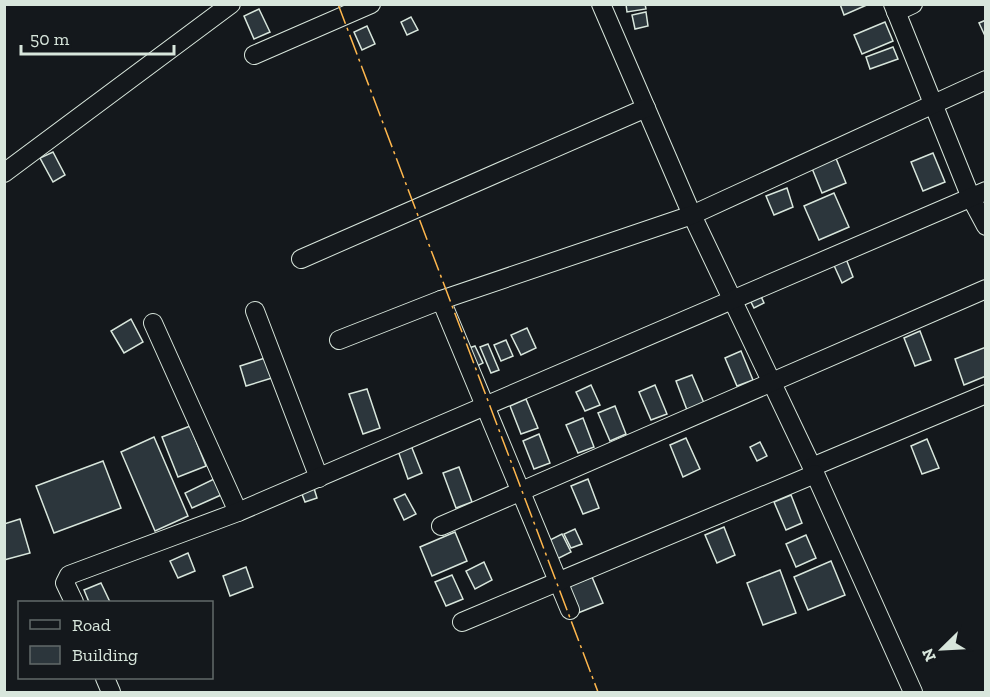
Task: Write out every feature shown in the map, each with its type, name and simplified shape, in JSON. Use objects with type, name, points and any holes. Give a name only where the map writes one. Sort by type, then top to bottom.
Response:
[{"type":"street","points":[[4,173],[231,4]]},
{"type":"street","points":[[601,4],[692,215],[813,471],[913,693]]},
{"type":"street","points":[[254,55],[369,5]]},
{"type":"street","points":[[901,7],[932,104],[978,194],[986,226]]},
{"type":"street","points":[[339,340],[441,300],[692,215],[986,80]]},
{"type":"street","points":[[301,259],[646,108]]},
{"type":"street","points":[[73,601],[65,583],[69,575],[238,512],[978,194]]},
{"type":"street","points":[[441,526],[986,289]]},
{"type":"street","points":[[441,300],[570,610]]},
{"type":"street","points":[[255,310],[319,478]]},
{"type":"street","points":[[153,323],[238,512]]},
{"type":"street","points":[[462,622],[986,394]]},
{"type":"street","points":[[105,679],[111,693]]},
{"type":"building","points":[[626,4],[645,4],[646,9],[627,12]]},
{"type":"building","points":[[840,4],[869,4],[844,15]]},
{"type":"building","points":[[259,9],[270,32],[254,39],[244,16]]},
{"type":"building","points":[[646,12],[648,26],[635,29],[632,15]]},
{"type":"building","points":[[411,17],[418,30],[407,35],[401,22]]},
{"type":"building","points":[[986,20],[986,38],[979,23]]},
{"type":"building","points":[[885,22],[893,41],[862,54],[854,35]]},
{"type":"building","points":[[367,26],[375,44],[362,50],[354,32]]},
{"type":"building","points":[[893,47],[898,59],[870,69],[866,57]]},
{"type":"building","points":[[833,151],[846,183],[822,193],[809,161]]},
{"type":"building","points":[[53,152],[65,175],[53,182],[40,158]]},
{"type":"building","points":[[933,153],[945,182],[923,191],[911,162]]},
{"type":"building","points":[[787,188],[793,207],[774,215],[766,196]]},
{"type":"building","points":[[834,193],[849,227],[819,240],[804,206]]},
{"type":"building","points":[[845,256],[853,277],[842,283],[832,261]]},
{"type":"building","points":[[759,292],[764,303],[754,308],[749,298]]},
{"type":"building","points":[[131,319],[143,342],[124,353],[111,331]]},
{"type":"building","points":[[527,328],[536,348],[521,355],[511,335]]},
{"type":"building","points":[[920,331],[931,360],[915,366],[904,338]]},
{"type":"building","points":[[506,340],[513,356],[501,361],[494,345]]},
{"type":"building","points":[[488,344],[499,370],[491,373],[480,347]]},
{"type":"building","points":[[475,346],[483,363],[477,366],[469,348]]},
{"type":"building","points":[[986,347],[986,376],[964,385],[955,359]]},
{"type":"building","points":[[741,351],[753,380],[737,386],[725,358]]},
{"type":"building","points":[[265,358],[272,378],[246,386],[240,366]]},
{"type":"building","points":[[692,375],[704,403],[687,410],[676,381]]},
{"type":"building","points":[[591,385],[600,405],[585,411],[576,392]]},
{"type":"building","points":[[655,385],[667,414],[651,420],[639,392]]},
{"type":"building","points":[[367,389],[380,428],[363,434],[349,394]]},
{"type":"building","points":[[526,399],[538,428],[521,434],[510,406]]},
{"type":"building","points":[[615,406],[626,434],[610,441],[598,413]]},
{"type":"building","points":[[583,418],[594,447],[578,453],[566,425]]},
{"type":"building","points":[[190,426],[206,466],[178,477],[162,437]]},
{"type":"building","points":[[539,434],[550,463],[534,469],[523,441]]},
{"type":"building","points":[[154,437],[188,516],[155,531],[121,452]]},
{"type":"building","points":[[686,438],[700,469],[683,477],[670,445]]},
{"type":"building","points":[[927,439],[939,468],[922,474],[911,446]]},
{"type":"building","points":[[760,442],[767,456],[757,461],[750,447]]},
{"type":"building","points":[[410,443],[422,473],[408,479],[397,448]]},
{"type":"building","points":[[103,461],[121,508],[54,533],[36,486]]},
{"type":"building","points":[[459,467],[472,502],[456,508],[443,473]]},
{"type":"building","points":[[214,479],[221,495],[192,508],[185,493]]},
{"type":"building","points":[[588,479],[599,508],[583,514],[571,486]]},
{"type":"building","points":[[313,485],[317,498],[305,502],[300,489]]},
{"type":"building","points":[[405,494],[416,514],[404,520],[394,499]]},
{"type":"building","points":[[791,495],[802,523],[786,530],[774,502]]},
{"type":"building","points":[[20,519],[30,553],[4,560],[4,524]]},
{"type":"building","points":[[724,527],[735,555],[717,563],[705,535]]},
{"type":"building","points":[[575,529],[582,544],[571,548],[564,534]]},
{"type":"building","points":[[455,532],[467,561],[432,576],[420,547]]},
{"type":"building","points":[[562,534],[571,552],[557,559],[548,541]]},
{"type":"building","points":[[806,535],[816,558],[796,567],[786,544]]},
{"type":"building","points":[[188,553],[195,571],[178,578],[170,561]]},
{"type":"building","points":[[831,561],[845,595],[808,610],[794,577]]},
{"type":"building","points":[[484,562],[492,580],[475,589],[466,571]]},
{"type":"building","points":[[246,567],[253,587],[230,596],[223,576]]},
{"type":"building","points":[[780,570],[796,613],[763,625],[747,583]]},
{"type":"building","points":[[452,575],[463,599],[446,606],[435,582]]},
{"type":"building","points":[[592,577],[603,603],[578,613],[567,587]]},
{"type":"building","points":[[101,583],[110,601],[89,601],[84,590]]},
{"type":"power","points":[[338,4],[598,692]]}]
